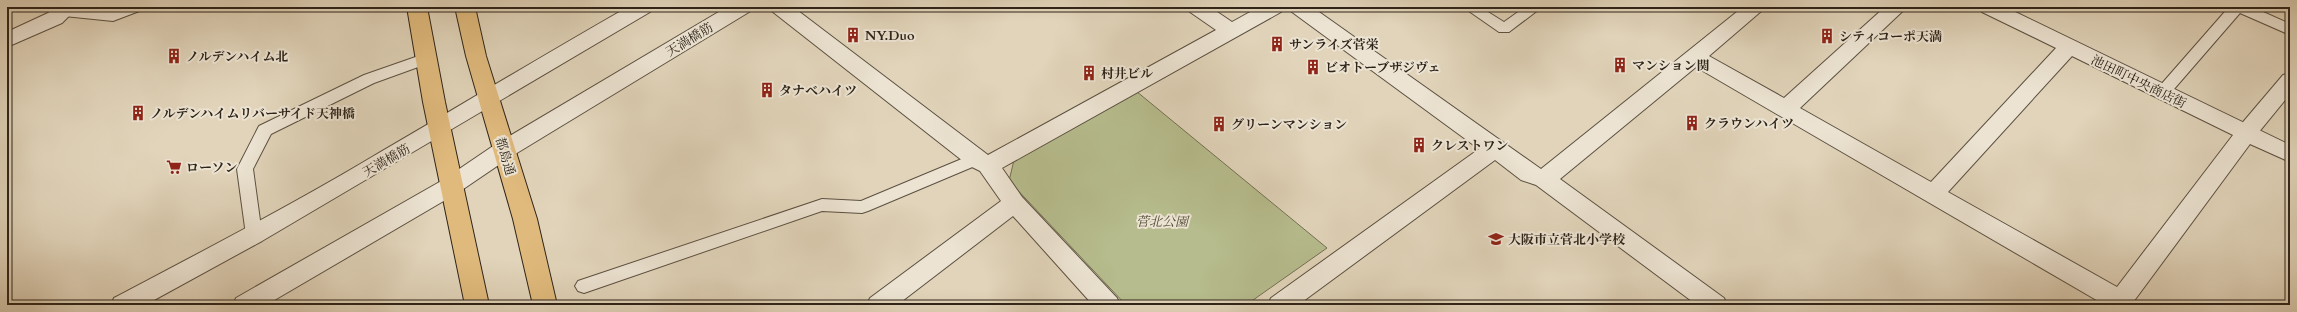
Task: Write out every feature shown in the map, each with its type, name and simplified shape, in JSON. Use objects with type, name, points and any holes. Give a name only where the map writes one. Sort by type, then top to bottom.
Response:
[{"type":"main road","points":[[417,7],[439,129],[476,305]]},
{"type":"main road","name":"都島通","points":[[465,7],[476,56],[525,219],[545,305]]},
{"type":"street","name":"天満橋筋","points":[[123,305],[254,235],[439,129],[490,99],[544,64],[643,7]]},
{"type":"street","name":"天満橋筋","points":[[245,305],[451,186],[504,150],[742,7]]},
{"type":"street","points":[[780,7],[982,162],[1014,203],[1108,305]]},
{"type":"street","points":[[1198,7],[1231,31]]},
{"type":"street","points":[[982,162],[1274,7]]},
{"type":"street","points":[[1299,7],[1529,174],[1544,179],[1715,305]]},
{"type":"street","points":[[1544,179],[1756,7]]},
{"type":"street","points":[[1785,109],[1896,7]]},
{"type":"street","name":"池田町中央商店街","points":[[1989,7],[2024,14],[2069,47],[2290,154]]},
{"type":"street","points":[[7,40],[55,18],[66,9]]},
{"type":"street","points":[[1933,194],[2069,47]]},
{"type":"street","points":[[1695,57],[2119,303],[2246,133],[2290,80]]},
{"type":"street","points":[[1280,305],[1495,149]]},
{"type":"street","points":[[879,305],[1014,203]]},
{"type":"lane","points":[[66,9],[113,16],[137,7]]},
{"type":"lane","points":[[1470,7],[1504,29],[1535,7]]},
{"type":"lane","points":[[2163,92],[2237,7]]},
{"type":"lane","points":[[2240,7],[2290,30]]},
{"type":"lane","points":[[254,235],[245,169],[265,130],[369,79],[427,58]]},
{"type":"lane","points":[[584,286],[822,205],[862,207],[982,162]]},
{"type":"green space","name":"菅北公園","points":[[1136,91],[1327,248],[1246,305],[1126,305],[1009,181],[1014,160]]},
{"type":"place","name":"NY.Duo","points":[[853,35]]},
{"type":"place","name":"シティコーポ天満","points":[[1827,36]]},
{"type":"place","name":"サンライズ菅栄","points":[[1277,44]]},
{"type":"place","name":"ノルデンハイム北","points":[[174,56]]},
{"type":"place","name":"マンション関","points":[[1620,65]]},
{"type":"place","name":"ビオトーブザジヴェ","points":[[1313,67]]},
{"type":"place","name":"村井ビル","points":[[1089,73]]},
{"type":"place","name":"タナベハイツ","points":[[767,90]]},
{"type":"place","name":"ノルデンハイムリバーサイド天神橋","points":[[138,113]]},
{"type":"place","name":"クラウンハイツ","points":[[1692,123]]},
{"type":"place","name":"グリーンマンション","points":[[1219,124]]},
{"type":"place","name":"クレストワン","points":[[1419,145]]},
{"type":"place","name":"ローソン","points":[[174,167]]},
{"type":"place","name":"大阪市立菅北小学校","points":[[1496,239]]}]
